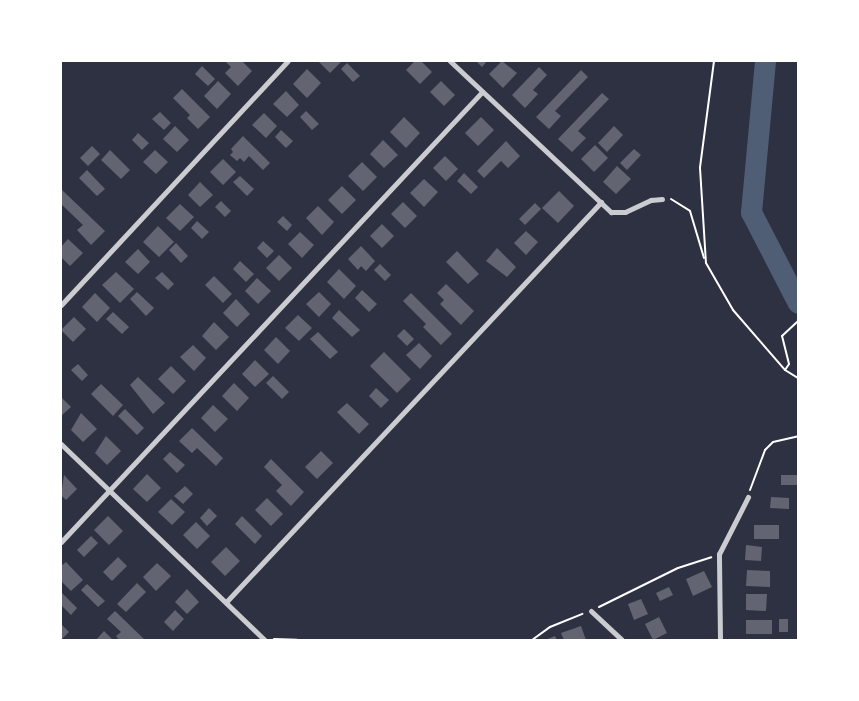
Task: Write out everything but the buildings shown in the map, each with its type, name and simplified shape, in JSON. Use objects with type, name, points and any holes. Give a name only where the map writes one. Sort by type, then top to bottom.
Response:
[{"type":"street","points":[[61,305],[288,61]]},
{"type":"street","points":[[450,61],[611,212],[625,212],[650,200],[662,199]]},
{"type":"street","points":[[61,542],[482,92]]},
{"type":"street","points":[[227,601],[601,202]]},
{"type":"street","points":[[61,444],[227,601],[264,640]]},
{"type":"street","points":[[720,640],[719,554],[748,496]]},
{"type":"street","points":[[591,610],[622,640]]},
{"type":"path","points":[[706,263],[700,168],[714,61]]},
{"type":"path","points":[[798,167],[798,182]]},
{"type":"path","points":[[662,199],[675,199],[690,211],[706,263],[733,310],[785,370],[798,378]]},
{"type":"path","points":[[785,370],[789,364],[782,336],[798,322]]},
{"type":"path","points":[[748,496],[765,450],[773,442],[798,436]]},
{"type":"path","points":[[532,640],[550,626],[591,610],[678,568],[719,554]]},
{"type":"path","points":[[264,640],[297,640]]},
{"type":"waterway","points":[[765,61],[751,212],[798,303]]}]
